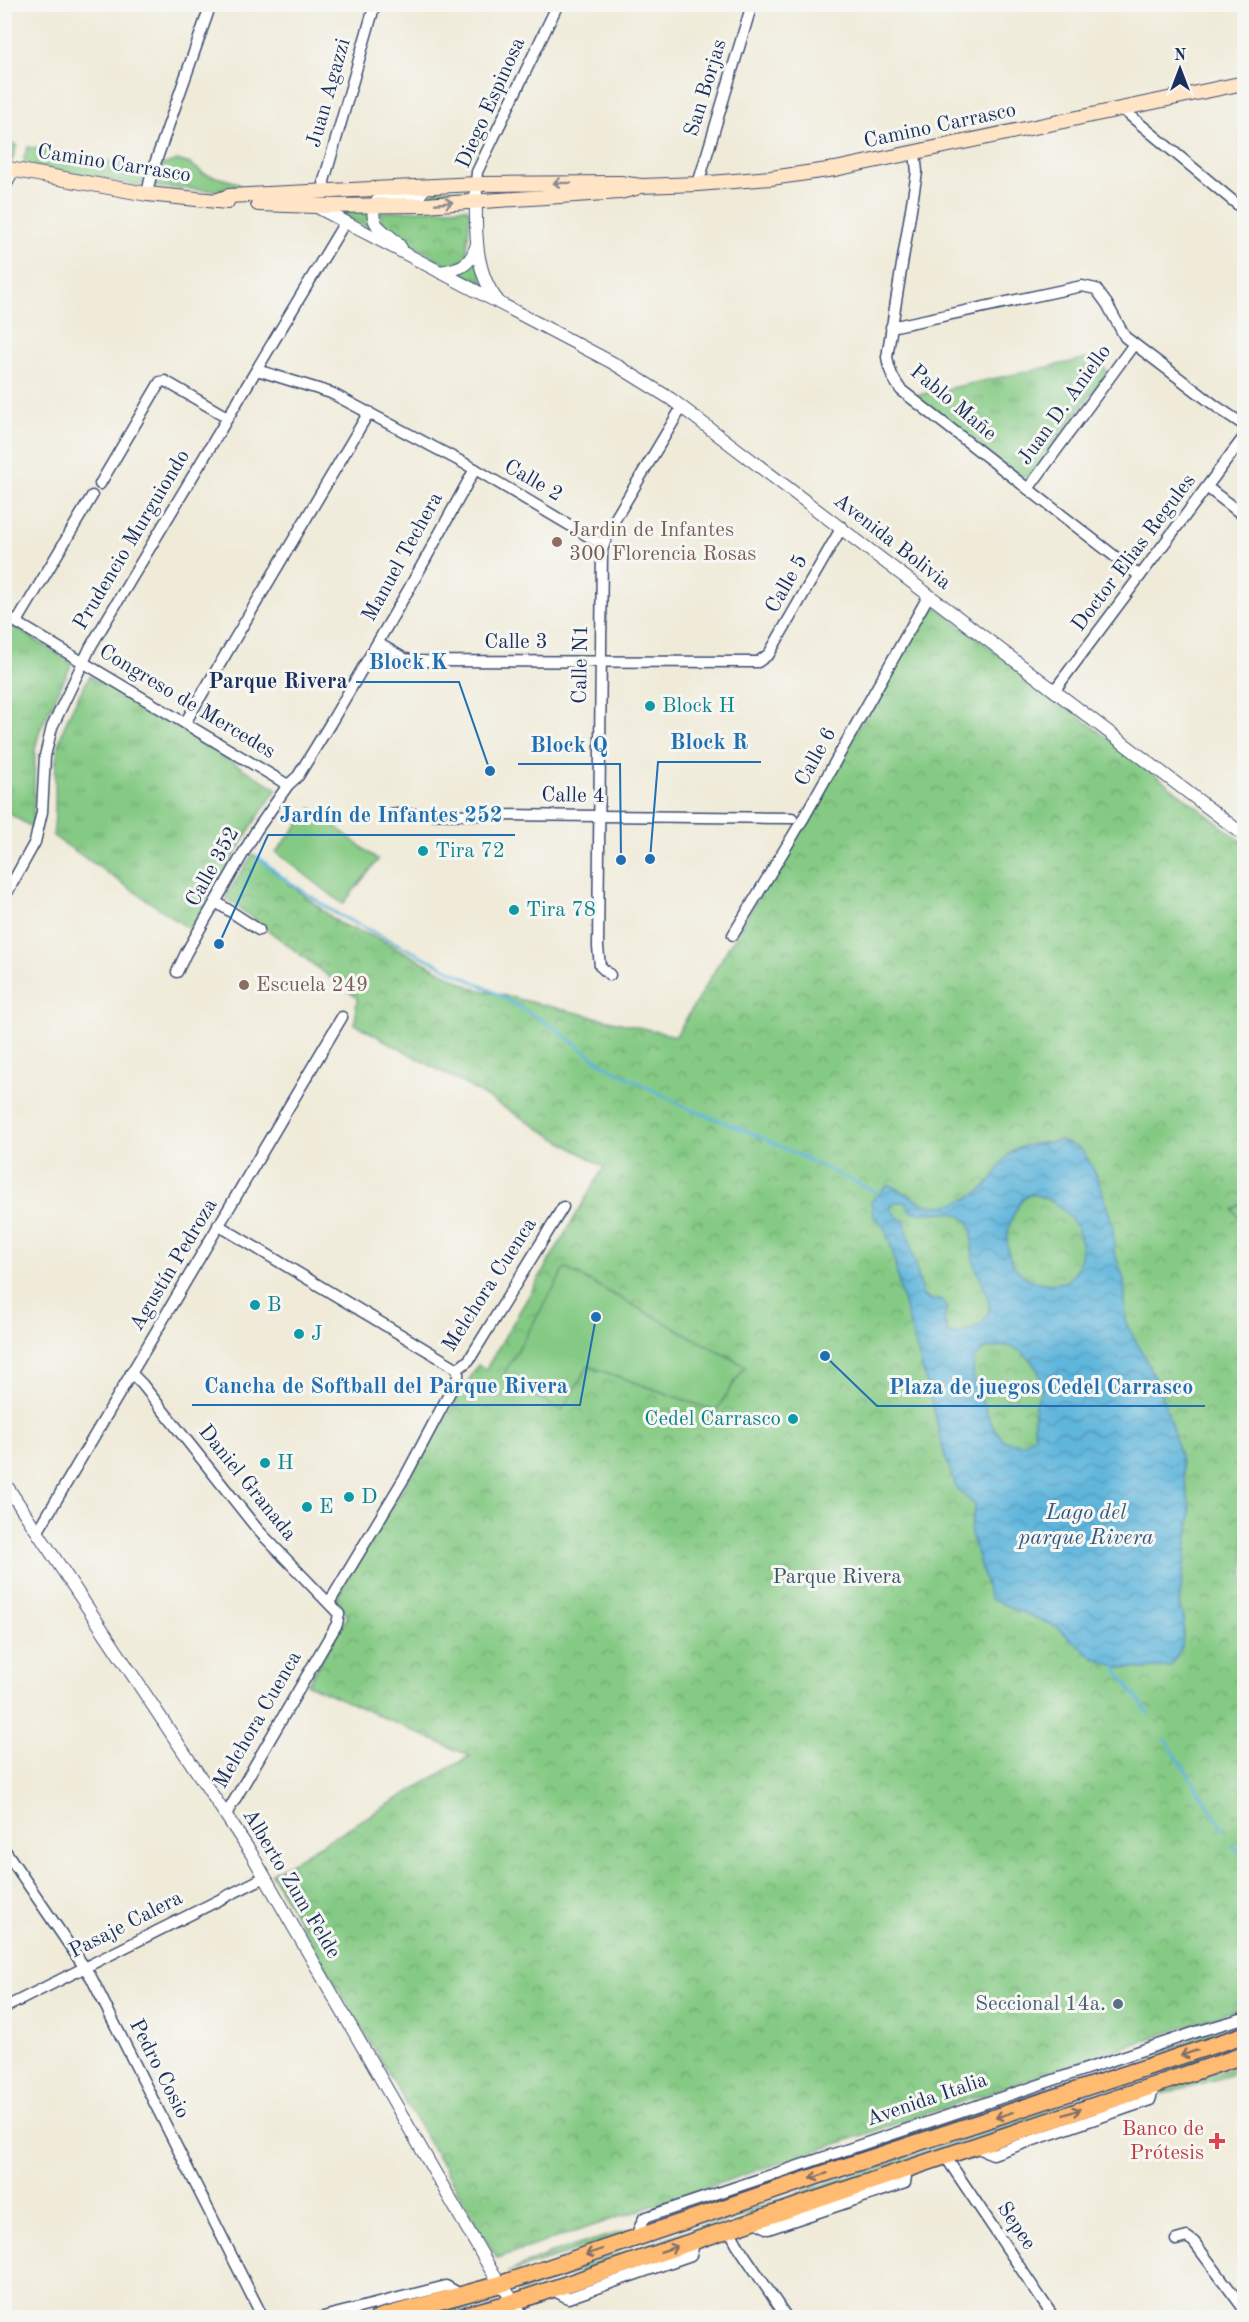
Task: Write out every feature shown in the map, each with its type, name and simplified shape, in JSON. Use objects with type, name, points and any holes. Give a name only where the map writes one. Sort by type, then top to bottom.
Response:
[{"type":"main road","name":"Camino Carrasco","points":[[218,200],[229,196],[476,184],[620,183],[641,186],[781,177],[915,153],[1245,83]]},
{"type":"main road","name":"Camino Carrasco","points":[[9,169],[147,194],[229,203],[315,206],[424,205],[620,192],[641,186]]},
{"type":"main road","name":"Avenida Italia","points":[[378,2318],[501,2284],[1245,2035]]},
{"type":"main road","points":[[461,2317],[514,2302],[1245,2055]]},
{"type":"street","points":[[147,194],[150,175],[211,4]]},
{"type":"street","name":"Juan Agazzi","points":[[325,192],[324,181],[375,4]]},
{"type":"street","name":"Diego Espinosa","points":[[476,184],[477,172],[558,4]]},
{"type":"street","name":"San Borjas","points":[[698,184],[752,4]]},
{"type":"street","points":[[1122,109],[1245,210]]},
{"type":"street","name":"Pablo Mañe","points":[[915,153],[917,172],[891,327],[887,357],[889,370],[901,390],[1140,576]]},
{"type":"street","points":[[4,189],[9,169]]},
{"type":"street","name":"Avenida Bolivia","points":[[476,184],[477,242],[483,278],[501,304]]},
{"type":"street","name":"Camino Carrasco","points":[[374,206],[381,198],[419,195],[425,188]]},
{"type":"street","name":"Avenida Bolivia","points":[[315,206],[625,370],[682,407],[1245,835]]},
{"type":"street","name":"Avenida Bolivia","points":[[374,206],[373,218],[376,225],[397,242],[404,254]]},
{"type":"street","name":"Prudencio Murguiondo","points":[[4,898],[35,842],[42,812],[43,772],[49,737],[83,663],[227,417],[345,222]]},
{"type":"street","points":[[440,272],[464,267],[472,256],[477,242]]},
{"type":"street","points":[[891,327],[1088,286],[1096,288],[1125,337],[1245,425]]},
{"type":"street","name":"Juan D. Aniello","points":[[1028,489],[1134,344]]},
{"type":"street","name":"Calle 2","points":[[257,370],[331,393],[369,412],[475,469],[603,545]]},
{"type":"street","points":[[100,484],[160,382],[165,381],[227,417]]},
{"type":"street","name":"Calle N1","points":[[610,975],[600,966],[598,947],[603,545],[611,526],[682,407]]},
{"type":"street","points":[[185,723],[369,412]]},
{"type":"street","name":"Doctor Elias Regules","points":[[1054,691],[1245,437]]},
{"type":"street","name":"Manuel Techera","points":[[288,785],[298,776],[378,643],[475,469]]},
{"type":"street","points":[[1208,488],[1245,516]]},
{"type":"street","points":[[17,622],[92,496]]},
{"type":"street","name":"Calle 5","points":[[765,659],[842,527]]},
{"type":"street","name":"Calle 6","points":[[733,935],[803,819],[929,595]]},
{"type":"street","name":"Congreso de Mercedes","points":[[4,615],[288,785]]},
{"type":"street","name":"Calle 3","points":[[378,643],[405,659],[417,661],[752,663],[765,659]]},
{"type":"street","name":"Calle 352","points":[[177,972],[256,831],[288,785]]},
{"type":"street","name":"Calle 4","points":[[389,814],[792,818]]},
{"type":"street","points":[[216,902],[260,930]]},
{"type":"street","name":"Agustín Pedroza","points":[[38,1531],[218,1225],[230,1210],[342,1017]]},
{"type":"street","name":"Melchora Cuenca","points":[[329,1603],[405,1475],[458,1377],[458,1369],[469,1360],[563,1207]]},
{"type":"street","points":[[218,1225],[458,1369]]},
{"type":"street","name":"Daniel Granada","points":[[131,1373],[258,1530],[339,1614]]},
{"type":"street","name":"Alberto Zum Felde","points":[[4,1482],[226,1814],[265,1877],[491,2270],[525,2318]]},
{"type":"street","name":"Melchora Cuenca","points":[[226,1814],[337,1624],[339,1614]]},
{"type":"street","name":"Pedro Cosio","points":[[4,1849],[84,1968],[262,2318]]},
{"type":"street","name":"Pasaje Calera","points":[[4,2008],[265,1877]]},
{"type":"street","name":"Avenida Italia","points":[[635,2238],[644,2218],[1196,2032],[1245,2018]]},
{"type":"street","points":[[1074,2073],[1080,2090]]},
{"type":"street","name":"Sepee","points":[[945,2156],[1054,2318]]},
{"type":"street","points":[[729,2229],[787,2318]]},
{"type":"street","points":[[1176,2240],[1188,2237],[1194,2241],[1245,2308]]},
{"type":"street","name":"Avenida Italia","points":[[319,2318],[446,2286],[462,2295]]},
{"type":"green space","points":[[5,142],[17,145],[12,161],[5,160]]},
{"type":"green space","points":[[28,147],[147,168],[141,186],[25,165],[24,157]]},
{"type":"green space","points":[[177,160],[190,164],[205,174],[238,183],[241,188],[240,192],[156,187],[155,180],[159,166]]},
{"type":"green space","points":[[438,190],[460,190],[461,192],[458,197],[388,200],[427,196]]},
{"type":"green space","points":[[467,208],[470,214],[466,259],[448,266],[384,228],[380,212]]},
{"type":"green space","points":[[369,211],[371,229],[337,212]]},
{"type":"green space","points":[[476,255],[486,289],[462,274]]},
{"type":"green space","points":[[1094,357],[1108,372],[1029,477],[1018,477],[914,396]]},
{"type":"green space","name":"Parque Rivera","points":[[931,605],[934,605],[1244,843],[1244,2007],[497,2258],[271,1874],[470,1756],[307,1684],[348,1616],[334,1602],[478,1365],[486,1369],[604,1167],[468,1086],[355,1024],[357,998],[225,897],[253,854],[340,924],[380,939],[472,988],[676,1036]]},
{"type":"green space","points":[[4,620],[72,663],[40,730],[35,748],[33,828],[5,811]]},
{"type":"green space","points":[[90,676],[277,789],[253,824],[191,930],[53,836],[55,772],[60,739],[78,696]]},
{"type":"green space","points":[[312,808],[378,860],[343,904],[276,852]]},
{"type":"green space","points":[[1244,1202],[1244,1225],[1233,1210]]},
{"type":"green space","points":[[565,1268],[745,1366],[716,1411],[588,1366],[562,1411],[502,1377]]},
{"type":"green space","points":[[1244,2024],[1244,2026],[1082,2079],[1185,2043],[1206,2033]]},
{"type":"green space","points":[[1244,2043],[1244,2047],[519,2292],[516,2290],[518,2288]]},
{"type":"green space","points":[[1237,2066],[1241,2071],[1162,2094],[1162,2091]]},
{"type":"green space","points":[[1066,2082],[1070,2083],[649,2225],[649,2223]]},
{"type":"green space","points":[[631,2229],[629,2234],[507,2273],[548,2254]]},
{"type":"green space","points":[[495,2295],[499,2298],[467,2308],[434,2316],[412,2318]]},
{"type":"water","name":"Lago del parque Rivera","points":[[1061,1141],[1081,1149],[1091,1164],[1101,1187],[1113,1226],[1114,1252],[1124,1279],[1126,1323],[1147,1361],[1166,1407],[1178,1448],[1191,1514],[1179,1603],[1184,1621],[1182,1647],[1171,1666],[1145,1669],[1116,1667],[1094,1658],[1055,1626],[990,1599],[970,1530],[975,1505],[957,1489],[945,1457],[900,1290],[892,1249],[884,1227],[873,1215],[871,1202],[888,1185],[925,1204],[943,1206],[953,1204],[971,1197],[986,1186],[1004,1160],[1015,1150],[1031,1145]],"holes":[[[1031,1194],[1054,1203],[1071,1219],[1077,1229],[1081,1240],[1081,1252],[1078,1267],[1068,1281],[1052,1284],[1038,1282],[1026,1277],[1016,1268],[1010,1258],[1007,1244],[1008,1230],[1019,1205]],[[895,1202],[906,1202],[910,1210],[924,1213],[952,1213],[968,1222],[972,1231],[975,1267],[989,1304],[984,1321],[964,1333],[948,1333],[944,1318],[947,1308],[942,1300],[930,1300],[923,1296],[905,1221],[897,1217],[890,1208]],[[1004,1346],[1017,1349],[1034,1364],[1040,1377],[1041,1387],[1034,1413],[1035,1435],[1023,1444],[1004,1441],[992,1425],[973,1378],[974,1358],[985,1349]]]},
{"type":"waterway","points":[[257,856],[279,875],[337,914],[490,990],[553,1027],[604,1065],[688,1108],[758,1136],[878,1193]]},
{"type":"waterway","points":[[1116,1667],[1150,1715]]},
{"type":"waterway","points":[[1166,1740],[1224,1830]]},
{"type":"waterway","points":[[1233,1845],[1244,1859]]},
{"type":"place","name":"Jardin de Infantes 300 Florencia Rosas","points":[[557,542]]},
{"type":"place","name":"Block H","points":[[650,706]]},
{"type":"place","name":"Block K","points":[[490,771]]},
{"type":"place","name":"Tira 72","points":[[423,851]]},
{"type":"place","name":"Block R","points":[[650,859]]},
{"type":"place","name":"Block Q","points":[[621,860]]},
{"type":"place","name":"Tira 78","points":[[514,910]]},
{"type":"place","name":"Jardín de Infantes 252","points":[[219,944]]},
{"type":"place","name":"Escuela 249","points":[[244,985]]},
{"type":"place","name":"B","points":[[255,1305]]},
{"type":"place","name":"Cancha de Softball del Parque Rivera","points":[[596,1317]]},
{"type":"place","name":"J","points":[[299,1334]]},
{"type":"place","name":"Plaza de juegos Cedel Carrasco","points":[[825,1356]]},
{"type":"place","name":"Cedel Carrasco","points":[[793,1419]]},
{"type":"place","name":"H","points":[[265,1463]]},
{"type":"place","name":"D","points":[[349,1497]]},
{"type":"place","name":"E","points":[[307,1507]]},
{"type":"place","name":"Seccional 14a.","points":[[1118,2004]]},
{"type":"place","name":"Banco de Prótesis","points":[[1217,2141]]},
{"type":"district","name":"Parque Rivera","points":[[278,682]]}]
